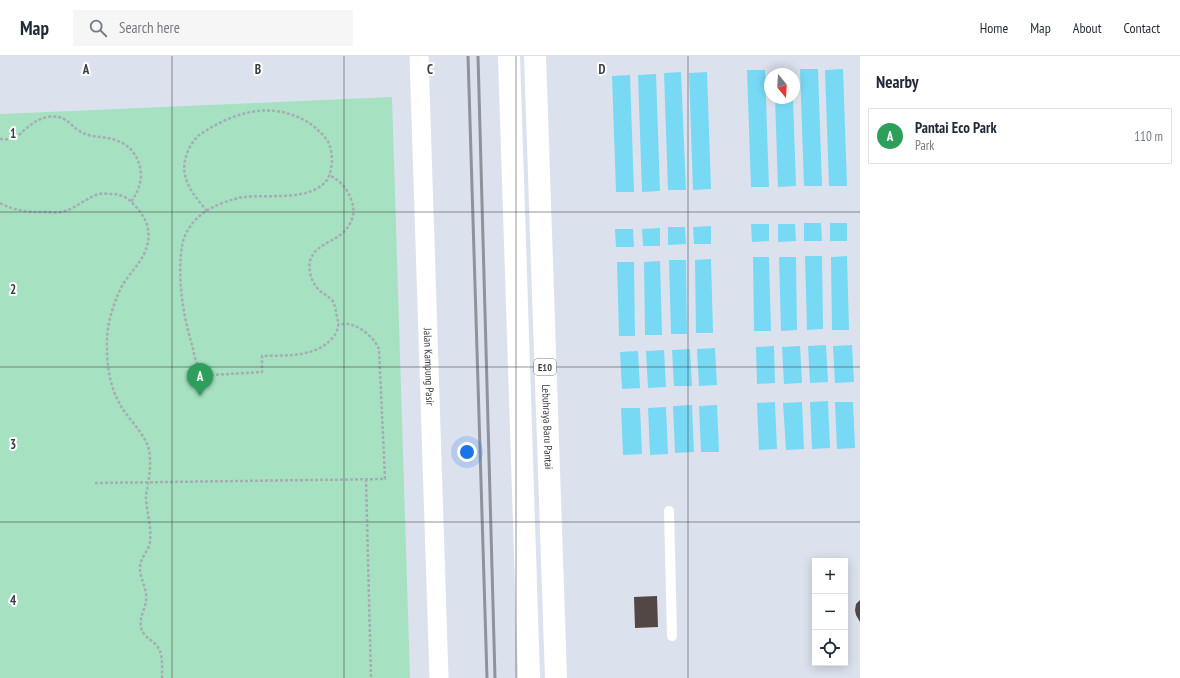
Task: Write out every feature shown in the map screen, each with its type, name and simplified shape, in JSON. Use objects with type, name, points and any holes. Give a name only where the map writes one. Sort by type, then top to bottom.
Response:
[{"type":"highway","name":"E10","points":[[509,56],[529,678]]},
{"type":"highway","name":"Lebuhraya Baru Pantai","points":[[535,56],[556,678]]},
{"type":"street","name":"Jalan Kampung Pasir","points":[[419,56],[438,678]]},
{"type":"lane","points":[[669,511],[672,636]]},
{"type":"path","points":[[207,211],[189,187],[185,175],[184,161],[192,144],[199,135],[215,125],[236,115],[259,111],[275,111],[294,115],[307,120],[327,140],[331,148],[331,170],[329,175],[328,179],[322,185],[310,192],[295,195],[242,197],[216,206],[207,211],[203,213],[187,230],[182,246],[180,269],[183,301],[188,335],[198,365],[205,372],[212,375],[262,372],[262,356],[308,353],[318,350],[329,342],[336,334],[338,324],[336,310],[333,302],[328,296],[314,285],[311,276],[310,260],[316,251],[338,237],[350,225],[354,207],[345,186],[339,180],[329,175]]},
{"type":"path","points":[[0,139],[16,138],[31,123],[39,120],[49,117],[61,117],[84,133],[108,137],[120,141],[136,155],[141,173],[137,193],[131,202]]},
{"type":"path","points":[[0,203],[24,212],[61,212],[101,194],[116,194],[131,202],[144,217],[149,230],[144,254],[123,286],[112,309],[108,330],[107,348],[108,366],[114,390],[121,406],[144,438],[149,448],[149,482],[146,494],[150,535],[149,544],[141,561],[140,567],[141,576],[146,590],[146,601],[141,618],[141,628],[145,636],[154,642],[159,650],[162,661],[162,678]]},
{"type":"path","points":[[95,483],[385,479],[379,350],[376,343],[358,328],[348,324],[338,324]]},
{"type":"path","points":[[366,479],[371,678]]},
{"type":"green space","points":[[392,97],[410,678],[0,678],[0,114]]},
{"type":"water","points":[[800,69],[818,69],[822,186],[804,186]]},
{"type":"water","points":[[843,69],[847,186],[829,186],[825,70]]},
{"type":"water","points":[[747,70],[764,70],[764,104],[766,104],[769,187],[751,187]]},
{"type":"water","points":[[681,72],[686,190],[668,190],[664,73]]},
{"type":"water","points":[[707,72],[711,189],[693,190],[689,73]]},
{"type":"water","points":[[656,74],[660,191],[642,192],[638,75]]},
{"type":"water","points":[[630,75],[634,192],[616,192],[612,76]]},
{"type":"water","points":[[775,104],[793,104],[796,186],[778,187]]},
{"type":"water","points":[[804,223],[821,223],[822,241],[804,241]]},
{"type":"water","points":[[830,223],[847,223],[847,241],[830,241]]},
{"type":"water","points":[[751,224],[769,224],[769,241],[752,242]]},
{"type":"water","points":[[778,224],[795,224],[796,241],[778,242]]},
{"type":"water","points":[[711,226],[711,244],[694,244],[693,227]]},
{"type":"water","points":[[668,227],[685,227],[686,244],[668,245]]},
{"type":"water","points":[[660,228],[660,246],[643,246],[642,229]]},
{"type":"water","points":[[615,229],[633,229],[634,247],[616,247]]},
{"type":"water","points":[[805,256],[822,256],[823,329],[807,330]]},
{"type":"water","points":[[847,256],[849,330],[832,330],[831,257]]},
{"type":"water","points":[[753,257],[769,257],[771,331],[754,331]]},
{"type":"water","points":[[779,257],[796,257],[797,330],[781,331]]},
{"type":"water","points":[[711,259],[713,333],[696,333],[695,260]]},
{"type":"water","points":[[669,260],[686,260],[687,334],[671,334]]},
{"type":"water","points":[[660,261],[662,335],[645,335],[644,262]]},
{"type":"water","points":[[617,262],[634,262],[635,336],[619,336]]},
{"type":"water","points":[[826,345],[828,382],[810,383],[808,346]]},
{"type":"water","points":[[852,345],[854,382],[835,383],[833,346]]},
{"type":"water","points":[[774,346],[775,383],[757,384],[756,347]]},
{"type":"water","points":[[800,346],[802,383],[784,384],[782,347]]},
{"type":"water","points":[[715,348],[717,385],[699,386],[697,349]]},
{"type":"water","points":[[690,349],[692,386],[674,386],[672,350]]},
{"type":"water","points":[[664,350],[666,387],[648,388],[646,351]]},
{"type":"water","points":[[638,351],[640,388],[622,389],[620,352]]},
{"type":"water","points":[[828,401],[830,448],[812,449],[810,402]]},
{"type":"water","points":[[775,402],[777,449],[759,450],[757,403]]},
{"type":"water","points":[[802,402],[804,449],[786,450],[783,403]]},
{"type":"water","points":[[835,402],[853,402],[855,448],[837,449]]},
{"type":"water","points":[[692,405],[694,452],[675,453],[673,406]]},
{"type":"water","points":[[717,405],[719,452],[701,452],[699,406]]},
{"type":"water","points":[[666,407],[668,454],[650,455],[648,408]]},
{"type":"water","points":[[621,408],[640,408],[642,454],[623,455]]},
{"type":"building","points":[[657,596],[658,627],[635,628],[634,597]]},
{"type":"building","points":[[860,600],[860,622],[855,610],[856,604]]},
{"type":"railway","points":[[468,56],[487,678]]},
{"type":"railway","points":[[478,56],[495,678]]},
{"type":"place","name":"Pantai Eco Park","points":[[200,396]]}]
